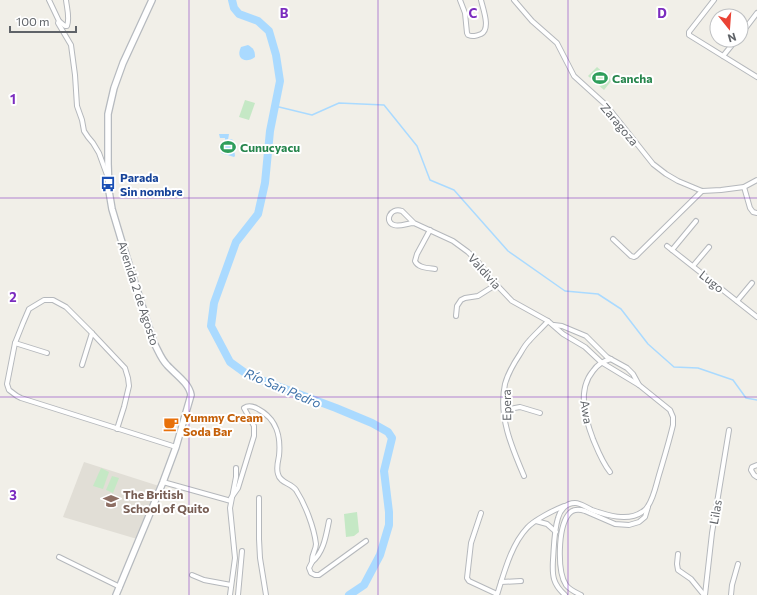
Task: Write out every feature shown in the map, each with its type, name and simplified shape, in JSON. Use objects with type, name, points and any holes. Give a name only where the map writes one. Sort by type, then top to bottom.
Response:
[{"type":"main road","name":"Avenida 2 de Agosto","points":[[116,595],[163,482],[176,447],[191,395],[185,384],[166,364],[154,343],[114,214],[109,191],[108,114],[114,88],[123,63],[152,0]]},
{"type":"street","points":[[49,0],[58,22],[71,45],[77,106],[84,131],[99,153],[108,177]]},
{"type":"street","points":[[58,22],[68,26],[69,17],[66,0]]},
{"type":"street","points":[[460,0],[465,13],[467,33],[468,35],[477,36],[485,31],[486,19],[481,0]]},
{"type":"street","name":"Zaragoza","points":[[514,0],[532,21],[557,43],[574,76],[606,105],[653,164],[678,182],[702,191],[744,187],[757,180]]},
{"type":"street","points":[[714,0],[688,34],[757,76]]},
{"type":"street","points":[[749,24],[757,13]]},
{"type":"street","points":[[723,56],[730,48]]},
{"type":"street","points":[[744,187],[750,208],[753,212],[757,213]]},
{"type":"street","points":[[613,239],[631,256],[636,256],[702,191]]},
{"type":"street","name":"Valdivia","points":[[414,223],[394,225],[390,222],[389,218],[394,211],[400,210],[414,223],[453,241],[480,263],[512,301],[554,325],[563,334],[585,347],[601,362],[639,386],[670,410],[673,417],[673,425],[654,494],[648,507]]},
{"type":"street","points":[[672,250],[696,220]]},
{"type":"street","points":[[430,230],[417,254],[415,261],[417,265],[435,269]]},
{"type":"street","name":"Lugo","points":[[667,246],[757,317]]},
{"type":"street","points":[[693,266],[709,247]]},
{"type":"street","points":[[737,301],[752,283]]},
{"type":"street","points":[[456,316],[457,306],[461,300],[478,296],[497,284]]},
{"type":"street","points":[[117,429],[129,386],[124,368],[92,333],[66,308],[53,300],[44,300],[29,309],[15,343],[7,384],[9,390],[17,396],[117,429],[176,447]]},
{"type":"street","name":"Epera","points":[[524,476],[510,441],[506,425],[504,390],[513,365],[528,342],[548,321]]},
{"type":"street","name":"Valdivia","points":[[554,325],[562,326],[586,336],[604,354],[627,368],[633,374],[639,386]]},
{"type":"street","points":[[82,365],[92,333]]},
{"type":"street","points":[[15,343],[47,353]]},
{"type":"street","points":[[601,362],[611,359]]},
{"type":"street","name":"Awa","points":[[601,362],[589,375],[586,382],[584,402],[585,413],[598,452],[610,472]]},
{"type":"street","points":[[231,499],[238,488],[254,436],[254,426],[244,408],[252,406],[259,409],[269,417],[278,432],[280,446],[278,473],[281,479],[294,488],[310,520],[316,544],[311,559],[312,562]]},
{"type":"street","points":[[504,410],[520,407],[540,413]]},
{"type":"street","name":"Lilas","points":[[705,595],[712,532],[729,430]]},
{"type":"street","points":[[757,465],[752,467],[751,470],[757,477]]},
{"type":"street","points":[[230,595],[235,558],[230,508],[234,490],[236,468]]},
{"type":"street","points":[[163,482],[231,499]]},
{"type":"street","points":[[259,498],[260,558],[266,595]]},
{"type":"street","points":[[481,513],[471,543],[467,578],[470,582],[497,594],[516,544],[528,527],[551,512],[575,503],[615,524],[630,525],[639,522],[645,517],[648,507]]},
{"type":"street","points":[[565,506],[558,517],[552,568],[556,585],[565,595]]},
{"type":"street","points":[[582,595],[567,587],[564,582],[560,563],[561,536],[568,515],[572,512],[580,510],[620,518],[636,516],[648,507]]},
{"type":"street","points":[[329,521],[324,544],[309,568],[315,575],[319,575],[366,541]]},
{"type":"street","points":[[536,521],[547,524],[561,536]]},
{"type":"street","points":[[238,595],[242,551]]},
{"type":"street","points":[[678,554],[678,570],[691,579],[705,595]]},
{"type":"street","points":[[59,557],[120,587]]},
{"type":"street","points":[[732,595],[732,586],[738,564]]},
{"type":"street","points":[[192,575],[204,580],[231,585]]},
{"type":"street","points":[[501,582],[521,581]]},
{"type":"shaded area","name":"The British School of Quito","points":[[84,462],[159,486],[137,539],[63,517]]},
{"type":"green space","name":"Cancha","points":[[597,67],[612,80],[604,90],[588,76]]},
{"type":"green space","points":[[245,100],[255,103],[249,120],[239,117]]},
{"type":"green space","points":[[101,468],[109,472],[103,489],[93,486]]},
{"type":"green space","points":[[112,476],[119,478],[113,493],[106,490]]},
{"type":"green space","points":[[357,512],[359,532],[354,536],[346,537],[344,514]]},
{"type":"water","points":[[248,45],[255,53],[255,57],[245,60],[239,55],[241,47]]},
{"type":"water","name":"Cunucyacu","points":[[219,134],[229,134],[228,140],[233,140],[234,157],[221,153],[225,138],[220,138]]},
{"type":"waterway","name":"Río San Pedro","points":[[232,0],[234,8],[239,14],[258,21],[269,31],[276,55],[280,81],[270,131],[265,183],[258,214],[236,242],[214,303],[211,326],[230,362],[248,375],[372,423],[388,432],[392,438],[384,471],[389,525],[380,555],[364,585],[349,595]]},
{"type":"waterway","points":[[275,106],[312,115],[339,103],[384,105],[417,146],[430,180],[454,190],[508,251],[565,291],[598,294],[621,309],[648,344],[674,367],[698,368],[733,380],[746,398],[757,400]]},
{"type":"place","name":"Cancha","points":[[600,78]]},
{"type":"place","name":"Cunucyacu","points":[[228,147]]},
{"type":"place","name":"Parada Sin nombre","points":[[108,184]]},
{"type":"place","name":"Yummy Cream Soda Bar","points":[[171,424]]},
{"type":"place","name":"The British School of Quito","points":[[111,501]]}]
